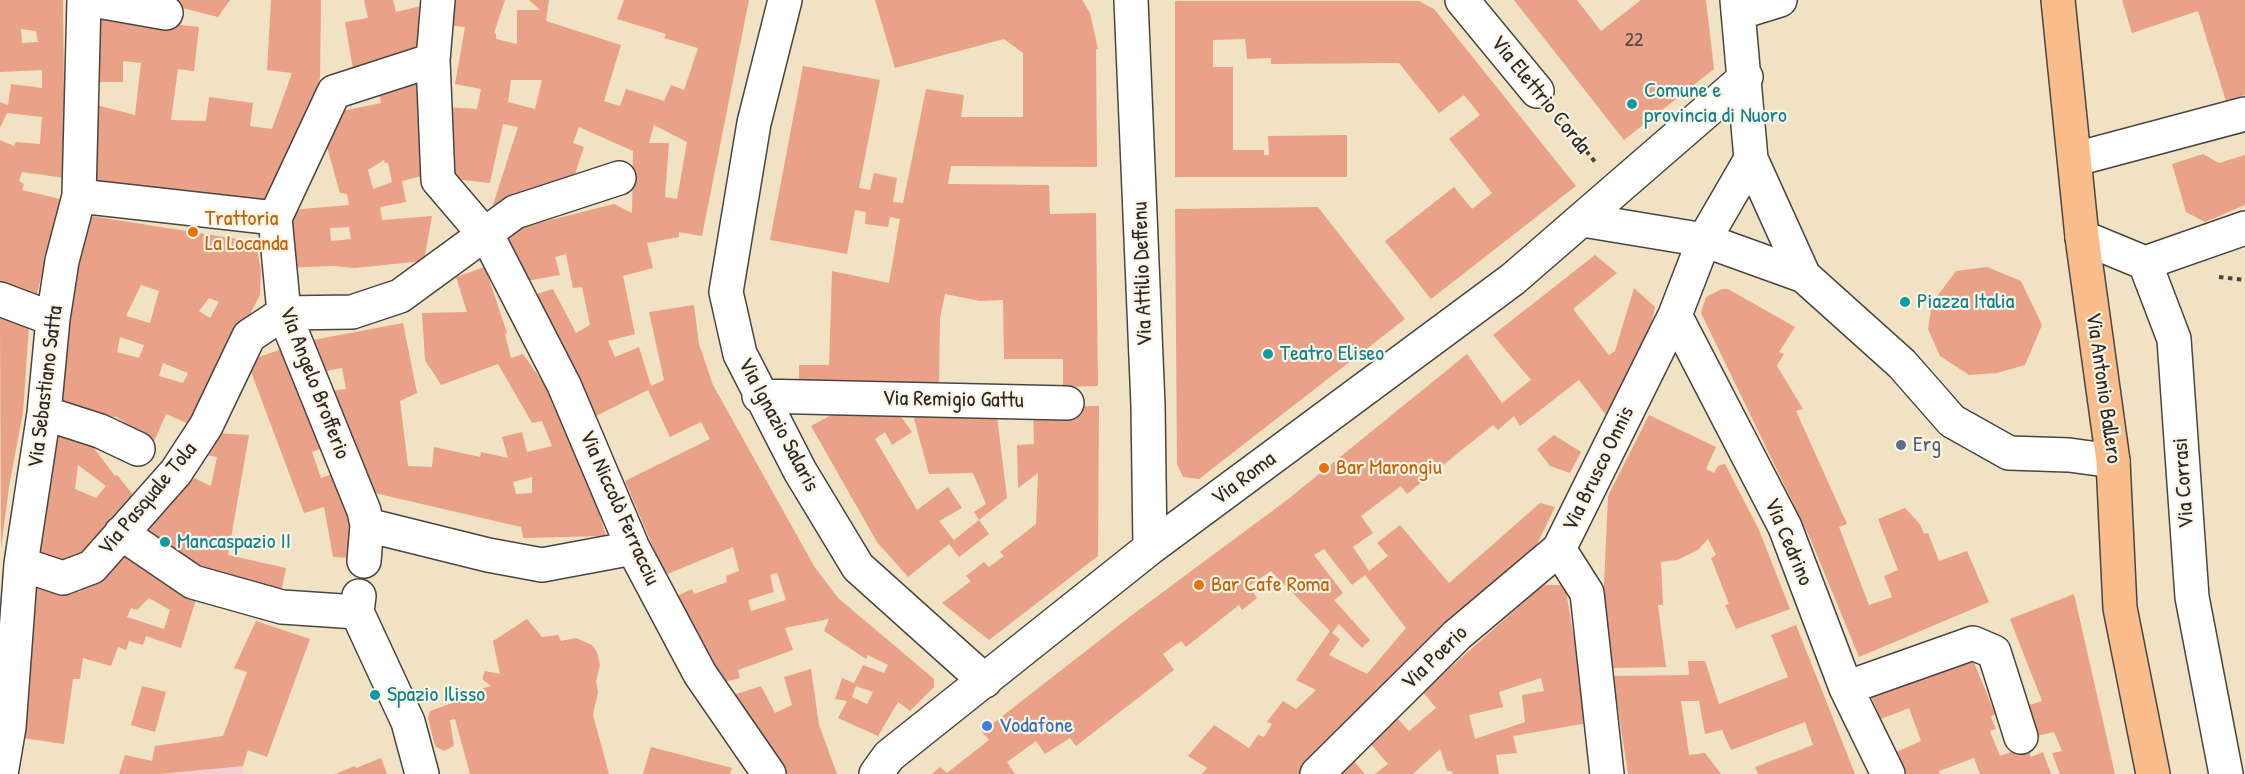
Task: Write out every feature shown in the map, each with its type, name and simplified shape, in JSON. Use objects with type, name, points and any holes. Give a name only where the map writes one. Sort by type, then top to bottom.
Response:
[{"type":"main road","name":"Via Antonio Ballero","points":[[2058,0],[2076,159],[2082,237],[2113,461],[2120,608],[2153,774]]},
{"type":"street","name":"Via Sebastiano Satta","points":[[1,774],[9,727],[21,564],[45,413],[53,319],[62,261],[79,196],[84,0]]},
{"type":"street","points":[[92,0],[166,13]]},
{"type":"street","name":"Via Niccolò Ferracciu","points":[[438,0],[434,60],[438,180],[484,234],[564,385],[633,548],[700,674],[769,774]]},
{"type":"street","name":"Via Ignazio Salaris","points":[[785,0],[754,123],[726,292],[740,354],[759,396],[858,567],[985,681]]},
{"type":"street","name":"Via Attilio Deffenu","points":[[1131,0],[1148,405],[1150,548]]},
{"type":"street","name":"Via Elettrio Corda","points":[[1462,0],[1537,91]]},
{"type":"street","points":[[1780,0],[1738,6],[1746,77],[1751,159],[1804,276]]},
{"type":"street","points":[[79,196],[275,218],[334,92],[434,60]]},
{"type":"street","points":[[1618,190],[1746,77]]},
{"type":"street","points":[[2076,159],[2245,114]]},
{"type":"street","points":[[1704,240],[1751,159]]},
{"type":"street","points":[[284,313],[352,312],[400,296],[515,212],[619,178]]},
{"type":"street","name":"Via Roma","points":[[876,774],[889,756],[1150,548],[1513,279],[1618,190]]},
{"type":"street","name":"Via Angelo Brofferio","points":[[275,218],[284,313],[364,511],[367,525],[364,561]]},
{"type":"street","points":[[1583,220],[1704,240],[1804,276],[1902,364],[1952,421],[2010,453],[2069,455],[2113,461]]},
{"type":"street","points":[[2082,237],[2145,263],[2245,228]]},
{"type":"street","name":"Via Brusco Onnis","points":[[1607,774],[1587,593],[1559,549],[1675,315],[1704,240]]},
{"type":"street","name":"Via Corrasi","points":[[2145,263],[2174,339],[2192,597],[2226,774]]},
{"type":"street","points":[[0,299],[53,319]]},
{"type":"street","name":"Via Pasquale Tola","points":[[21,564],[63,578],[92,567],[182,463],[206,426],[249,336],[284,313]]},
{"type":"street","name":"Via Cedrino","points":[[1675,315],[1785,527],[1846,688],[1888,774]]},
{"type":"street","name":"Via Remigio Gattu","points":[[759,396],[1067,403]]},
{"type":"street","points":[[45,413],[100,431],[138,449]]},
{"type":"street","points":[[367,525],[488,555],[542,565],[633,548]]},
{"type":"street","points":[[121,533],[193,582],[282,607],[358,604],[408,722],[422,774]]},
{"type":"street","name":"Via Poerio","points":[[1317,774],[1457,634],[1559,549]]},
{"type":"street","points":[[1846,688],[1973,643],[1994,652],[2021,737]]},
{"type":"path","name":"Via Elettrio Corda","points":[[1537,91],[1618,190]]},
{"type":"shaded area","points":[[243,766],[243,774],[160,774]]},
{"type":"building","points":[[0,0],[63,0],[65,178],[22,172],[19,181],[24,184],[22,190],[60,199],[37,294],[0,281],[0,140],[14,146],[16,142],[40,144],[42,117],[7,113],[0,128],[0,102],[8,105],[11,84],[42,88],[42,70],[0,72]],"holes":[[[21,29],[36,31],[38,42],[22,43]]]},
{"type":"building","points":[[151,0],[230,0],[218,17]]},
{"type":"building","points":[[271,0],[321,0],[320,78],[301,134],[265,209],[93,184],[96,105],[135,115],[141,63],[123,61],[123,82],[98,82],[97,16],[199,27],[194,71],[178,69],[171,120],[206,121],[209,97],[253,103],[250,126],[272,129],[292,73],[267,70]]},
{"type":"building","points":[[364,0],[393,0],[396,12],[425,5],[417,55],[354,75],[345,22],[368,18]]},
{"type":"building","points":[[445,0],[505,0],[494,33],[496,39],[517,44],[517,10],[540,10],[529,0],[549,0],[546,21],[621,45],[604,101],[620,106],[626,89],[664,101],[671,85],[684,90],[698,48],[664,38],[666,34],[617,19],[624,0],[749,0],[702,236],[679,232],[679,237],[647,243],[653,268],[623,276],[635,334],[608,341],[615,357],[639,347],[651,386],[664,380],[649,312],[694,305],[699,344],[713,385],[814,566],[838,598],[934,679],[934,687],[910,711],[898,702],[878,736],[838,718],[847,701],[835,699],[842,678],[854,683],[863,665],[884,673],[888,665],[868,655],[866,659],[824,631],[829,619],[785,628],[793,650],[738,670],[740,678],[724,682],[677,596],[692,589],[694,594],[727,582],[726,576],[739,571],[733,547],[665,575],[625,481],[710,439],[701,422],[670,437],[648,390],[596,416],[538,321],[527,297],[553,289],[576,333],[590,325],[582,287],[573,288],[566,254],[555,257],[560,275],[521,282],[499,233],[614,204],[632,213],[633,151],[579,127],[573,143],[584,147],[572,183],[490,214],[518,127],[503,124],[490,183],[446,178],[444,107],[477,109],[481,89],[455,84],[465,27],[442,25]],"holes":[[[511,80],[542,80],[535,109],[508,102]],[[654,125],[687,142],[677,199],[665,197],[669,143],[649,143]],[[777,573],[786,600],[751,611],[748,600],[774,592],[770,575]],[[856,686],[873,692],[867,704],[852,697]]]},
{"type":"building","points":[[875,0],[1082,0],[1090,13],[1098,49],[1096,49],[1097,167],[951,166],[948,184],[1049,185],[1050,214],[1096,213],[1098,386],[1063,387],[1063,359],[1004,359],[1003,300],[980,301],[945,294],[940,318],[939,383],[799,383],[799,365],[829,365],[832,271],[889,283],[900,219],[890,217],[888,227],[865,224],[866,212],[855,210],[847,254],[770,240],[803,66],[880,80],[859,188],[870,190],[874,173],[897,178],[893,202],[903,203],[926,89],[964,95],[961,117],[1023,117],[1023,53],[1004,39],[895,68]]},
{"type":"building","name":"Comune e provincia di Nuoro","points":[[1514,0],[1577,0],[1601,31],[1641,0],[1706,0],[1714,69],[1624,140]]},
{"type":"building","points":[[2122,0],[2245,0],[2245,95],[2226,101],[2198,11],[2132,33]]},
{"type":"building","points":[[1175,1],[1419,1],[1434,9],[1576,186],[1431,299],[1385,241],[1454,187],[1472,209],[1492,193],[1449,139],[1480,115],[1464,95],[1439,113],[1399,63],[1271,64],[1271,58],[1247,59],[1245,39],[1213,40],[1213,67],[1233,67],[1233,150],[1264,150],[1264,155],[1269,155],[1268,136],[1347,135],[1347,177],[1175,177]]},
{"type":"building","points":[[423,81],[430,174],[402,181],[406,202],[380,207],[382,220],[432,216],[424,261],[355,268],[333,266],[284,268],[292,210],[349,205],[347,194],[340,193],[323,133],[338,112],[381,103],[379,93]],"holes":[[[384,160],[388,163],[392,182],[373,189],[368,170]],[[349,227],[351,239],[331,241],[330,228]]]},
{"type":"building","points":[[2203,154],[2219,163],[2245,155],[2245,205],[2205,222],[2186,212],[2172,164]]},
{"type":"building","name":"Teatro Eliseo","points":[[1318,207],[1405,319],[1199,479],[1183,477],[1177,464],[1175,209]]},
{"type":"building","points":[[91,216],[256,242],[261,271],[260,295],[213,384],[196,427],[166,414],[153,444],[117,417],[101,416],[53,402],[56,362]],"holes":[[[141,285],[159,291],[150,323],[126,316]],[[209,298],[219,302],[210,318],[199,311]],[[120,337],[144,345],[139,358],[117,352]],[[163,363],[188,373],[183,383],[159,376]]]},
{"type":"building","points":[[1595,255],[1617,273],[1573,309],[1609,355],[1615,351],[1634,288],[1655,307],[1641,371],[1606,415],[1579,380],[1520,426],[1514,416],[1498,430],[1493,425],[1407,494],[1401,486],[1361,516],[1373,533],[1353,547],[1369,571],[1388,556],[1377,543],[1400,525],[1449,583],[1540,503],[1555,507],[1526,567],[1320,748],[1301,774],[1202,774],[1207,768],[1188,756],[1214,725],[1249,748],[1258,735],[1264,737],[1272,724],[1267,722],[1283,701],[1296,709],[1316,690],[1296,680],[1330,631],[1271,571],[1249,586],[1257,598],[1242,610],[1239,605],[1186,647],[1181,641],[1163,654],[1174,670],[1076,746],[1070,738],[1045,754],[1036,741],[1007,762],[1015,774],[932,774],[940,767],[947,773],[989,740],[982,732],[1132,615],[1287,500],[1467,354],[1502,403],[1531,380],[1493,335]],"holes":[[[1324,549],[1352,585],[1365,575],[1406,628],[1367,674],[1329,655],[1340,639],[1332,633],[1339,624],[1362,648],[1370,640],[1334,600],[1343,593],[1314,555]]]},
{"type":"building","points":[[485,267],[507,333],[505,334],[511,358],[523,354],[566,415],[585,463],[606,536],[523,538],[521,527],[370,492],[331,391],[346,389],[342,368],[321,372],[313,340],[403,323],[417,393],[400,401],[408,466],[432,467],[434,447],[480,457],[481,452],[508,458],[502,437],[522,432],[527,452],[552,446],[542,421],[532,423],[498,364],[441,385],[425,360],[422,313],[467,312],[456,277]],"holes":[[[532,477],[532,493],[516,494],[513,482]]]},
{"type":"building","points":[[1987,267],[2021,281],[2042,325],[2025,365],[1997,373],[1969,375],[1940,356],[1928,329],[1932,303],[1956,271]]},
{"type":"building","points":[[1722,289],[1728,289],[1795,327],[1779,352],[1784,354],[1777,366],[1803,409],[1796,411],[1847,524],[1839,527],[1869,605],[1892,597],[1884,576],[1898,570],[1878,519],[1905,508],[1920,524],[1924,534],[1928,533],[1939,561],[1967,551],[1989,602],[1859,657],[1810,538],[1701,313],[1706,297]]},
{"type":"building","points":[[0,317],[29,327],[23,412],[9,487],[1,548]]},
{"type":"building","points":[[291,346],[333,444],[312,452],[321,478],[341,471],[353,500],[352,558],[333,557],[324,507],[304,513],[247,361]]},
{"type":"building","points":[[1099,406],[1098,556],[989,640],[942,603],[971,581],[966,576],[984,562],[989,567],[1004,556],[1000,552],[1036,524],[1038,473],[1018,488],[1017,445],[1034,444],[1033,407]]},
{"type":"building","points":[[996,408],[1007,498],[979,520],[974,512],[986,504],[973,473],[929,474],[912,411]]},
{"type":"building","points":[[897,411],[912,432],[892,445],[885,432],[875,439],[917,510],[948,487],[962,508],[939,521],[954,540],[979,520],[989,534],[959,557],[949,544],[908,577],[877,542],[811,426],[835,413]]},
{"type":"building","points":[[1649,415],[1716,447],[1706,469],[1714,473],[1718,466],[1725,464],[1759,530],[1790,609],[1736,629],[1725,605],[1729,604],[1711,558],[1716,555],[1708,539],[1698,550],[1677,560],[1661,562],[1663,605],[1658,605],[1666,667],[1613,668],[1603,606],[1608,496]]},
{"type":"building","points":[[54,429],[87,439],[115,476],[117,475],[134,496],[78,562],[38,556]],"holes":[[[78,465],[106,486],[96,498],[75,489]]]},
{"type":"building","points":[[215,433],[249,435],[228,555],[286,568],[280,598],[197,576],[198,565],[145,531],[194,478],[211,486],[217,457],[206,455]]},
{"type":"building","points":[[1554,435],[1581,452],[1570,473],[1550,466],[1537,449]]},
{"type":"building","points":[[118,548],[198,593],[181,648],[146,636],[143,645],[129,641],[126,650],[118,647],[111,666],[83,658],[80,679],[73,679],[64,744],[16,737],[36,577],[80,592]],"holes":[[[149,598],[170,610],[164,629],[127,617],[131,608],[137,610]]]},
{"type":"building","points":[[1543,585],[1565,585],[1588,723],[1513,736],[1517,753],[1496,755],[1499,774],[1453,774],[1447,771],[1440,749],[1413,774],[1375,774],[1388,764],[1369,742],[1397,718],[1409,731],[1436,708],[1423,692]],"holes":[[[1541,678],[1544,691],[1522,695],[1525,722],[1475,739],[1469,715],[1503,707],[1499,692]]]},
{"type":"building","points":[[2074,594],[2115,774],[2060,774],[2052,753],[2062,751],[2054,732],[2037,736],[2026,706],[2042,701],[2010,619]]},
{"type":"building","points":[[527,619],[542,637],[558,635],[561,641],[576,638],[592,645],[597,652],[600,665],[593,715],[609,774],[470,774],[455,719],[450,720],[454,746],[444,751],[435,746],[428,718],[430,711],[455,702],[454,697],[491,686],[482,679],[485,671],[500,674],[493,641]]},
{"type":"building","points":[[256,621],[310,639],[267,757],[248,750],[243,766],[160,774],[119,774],[125,755],[152,761],[155,746],[223,736],[247,672],[234,668]]},
{"type":"building","points":[[1796,625],[1855,774],[1758,774],[1755,767],[1813,745],[1805,722],[1731,750],[1722,730],[1705,734],[1699,701],[1681,701],[1689,755],[1705,753],[1721,774],[1628,774],[1613,676],[1689,675],[1688,661],[1705,661],[1719,704],[1788,677],[1771,635]]},
{"type":"building","points":[[1971,655],[1995,714],[1991,717],[1996,729],[1990,731],[2000,756],[2027,746],[2031,757],[2043,752],[2051,774],[1980,774],[1974,758],[1939,771],[1940,774],[1904,774],[1894,753],[1921,741],[1909,708],[1881,719],[1870,694]]},
{"type":"building","points":[[811,669],[819,725],[837,774],[783,774],[730,696],[761,686],[775,713],[792,705],[784,677]]},
{"type":"building","points":[[142,686],[166,692],[155,732],[131,725]]},
{"type":"building","points":[[651,747],[732,768],[730,774],[643,774]]},
{"type":"building","points":[[381,758],[387,774],[335,774],[355,766],[356,768]]},
{"type":"building","points":[[1351,758],[1365,774],[1333,774]]},
{"type":"place","name":"Comune e provincia di Nuoro","points":[[1632,104]]},
{"type":"place","name":"Trattoria La Locanda","points":[[193,232]]},
{"type":"place","name":"Piazza Italia","points":[[1905,302]]},
{"type":"place","name":"Teatro Eliseo","points":[[1268,354]]},
{"type":"place","name":"Erg","points":[[1901,445]]},
{"type":"place","name":"Bar Marongiu","points":[[1324,468]]},
{"type":"place","name":"Mancaspazio II","points":[[165,542]]},
{"type":"place","name":"Bar Cafe Roma","points":[[1199,585]]},
{"type":"place","name":"Spazio Ilisso","points":[[375,695]]},
{"type":"place","name":"Vodafone","points":[[987,726]]}]
